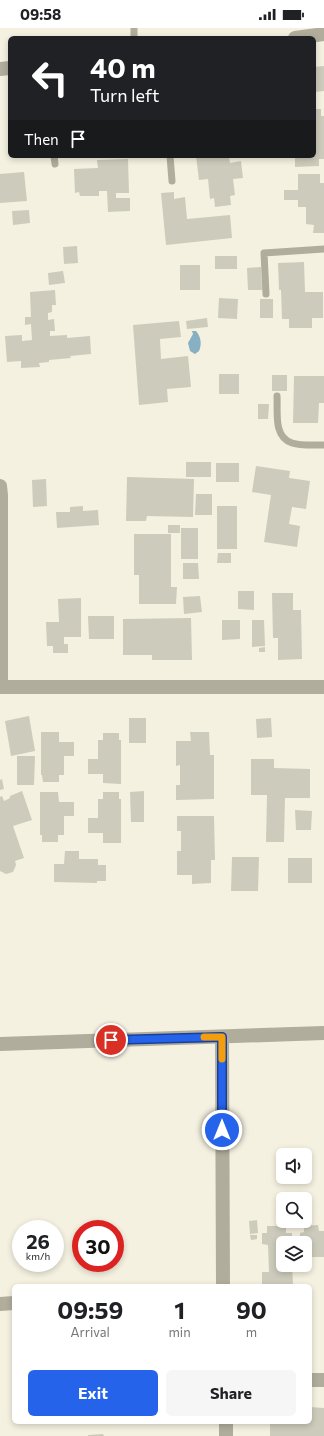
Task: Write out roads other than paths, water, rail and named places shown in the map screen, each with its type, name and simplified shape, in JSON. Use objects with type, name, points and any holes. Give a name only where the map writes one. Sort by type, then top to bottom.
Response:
[{"type":"street","points":[[310,36],[324,34]]},
{"type":"street","points":[[0,486],[0,687],[324,687]]},
{"type":"street","points":[[0,1044],[324,1034]]},
{"type":"street","points":[[222,1037],[223,1284]]},
{"type":"street","points":[[0,1304],[12,1304]]},
{"type":"street","points":[[312,1380],[324,1380]]},
{"type":"street","points":[[226,1424],[226,1436]]},
{"type":"lane","points":[[54,158],[55,164]]},
{"type":"lane","points":[[170,158],[172,181]]},
{"type":"lane","points":[[266,294],[264,253],[324,249]]},
{"type":"lane","points":[[277,396],[278,429],[283,438],[293,444],[324,445]]},
{"type":"water","points":[[192,331],[196,331],[200,341],[199,351],[195,354],[190,351],[188,343],[193,334]]}]
